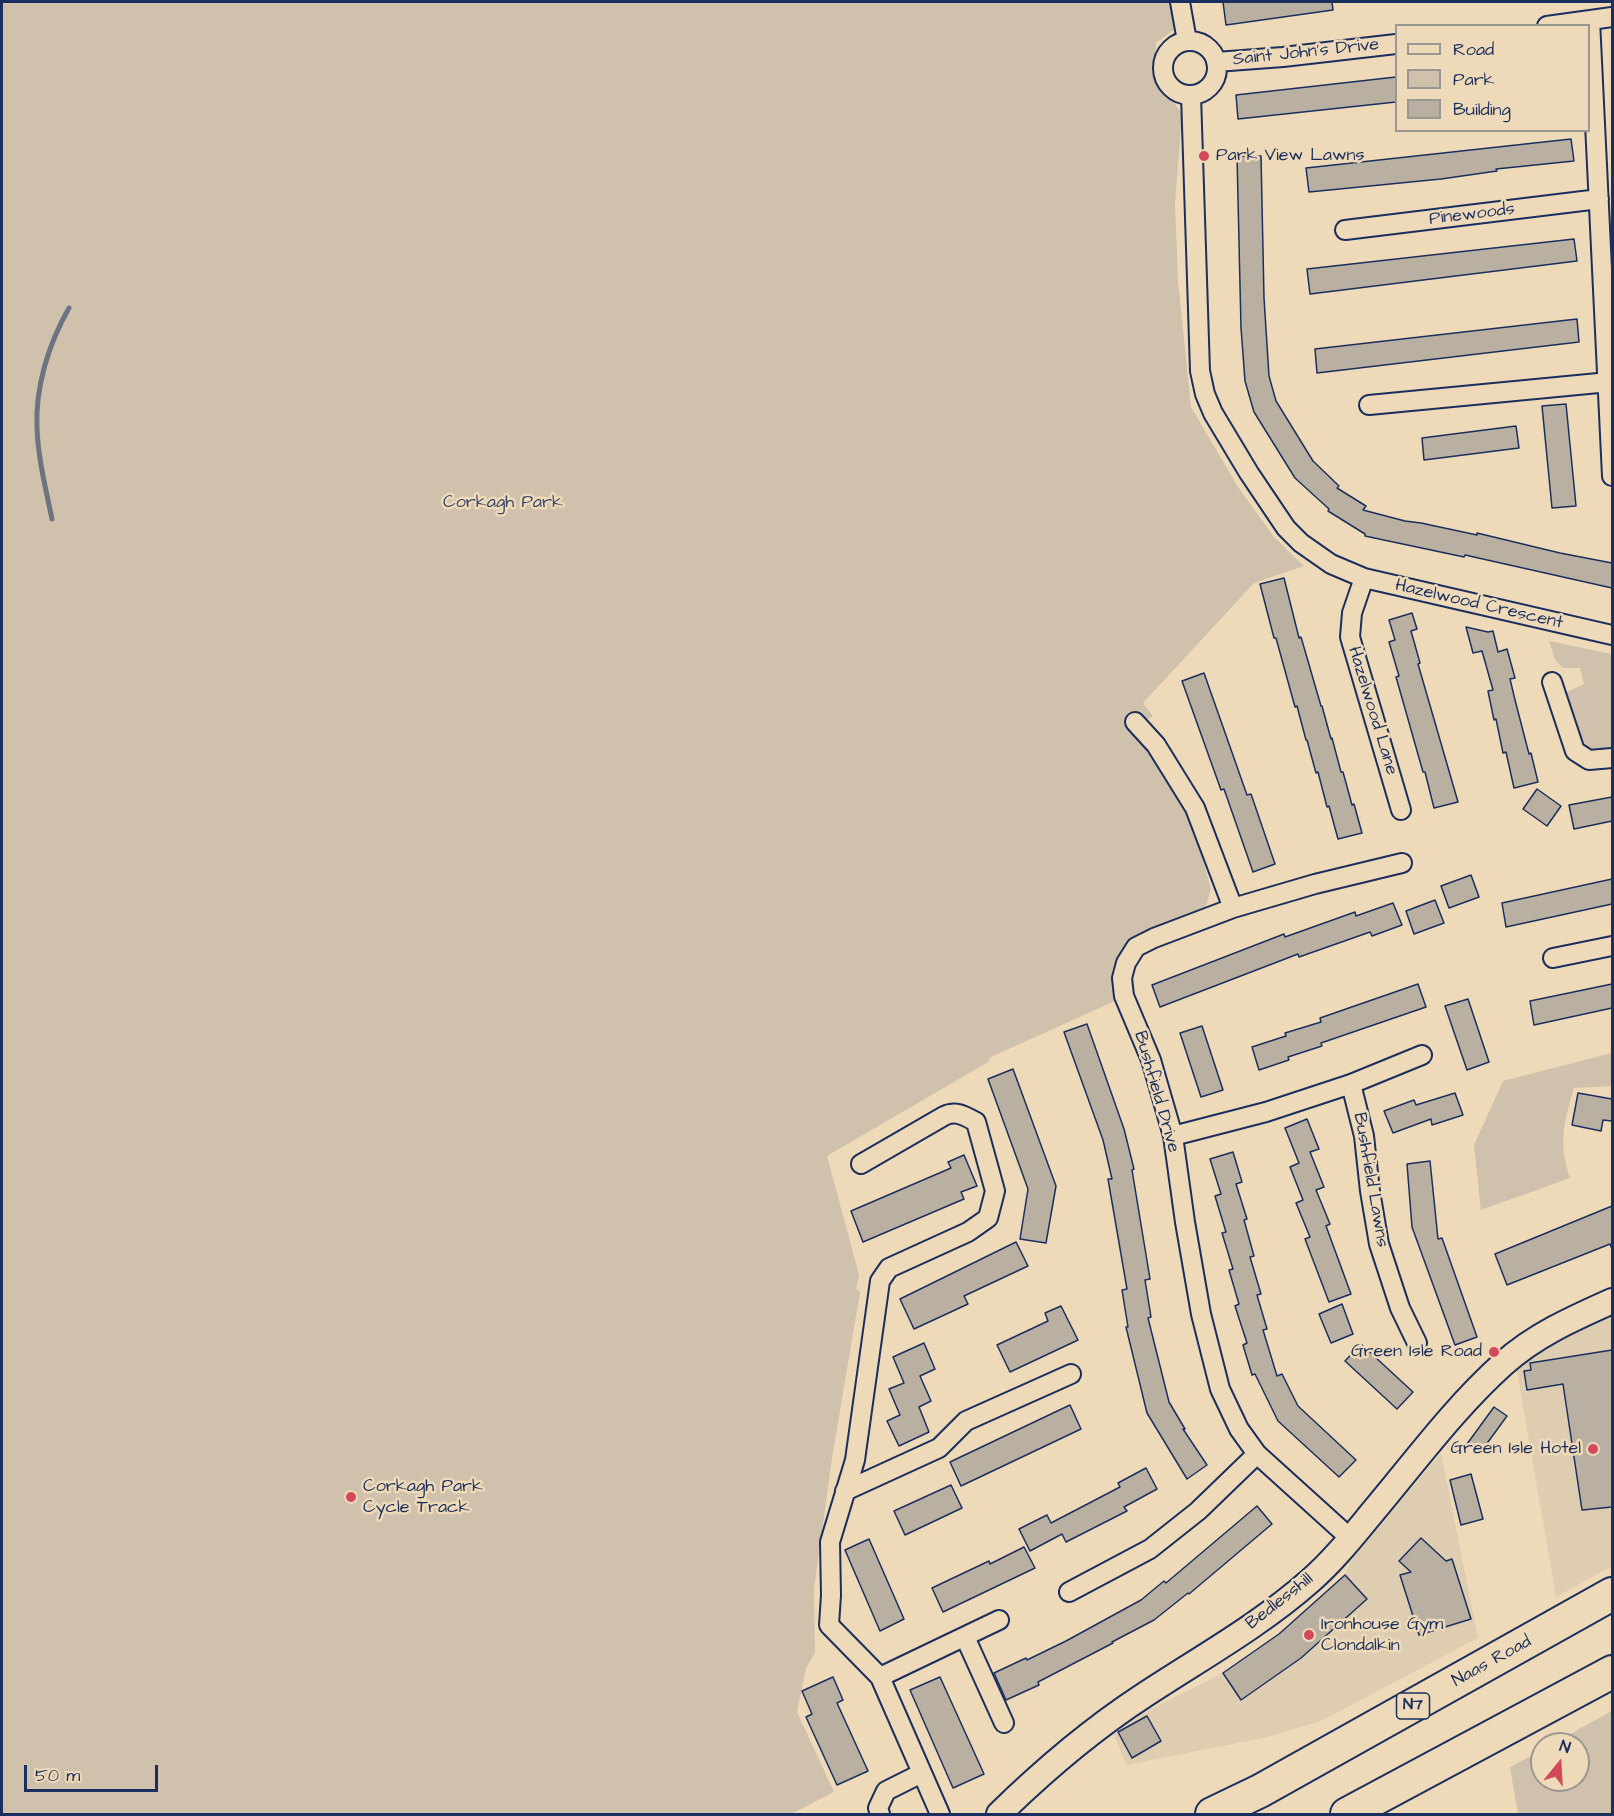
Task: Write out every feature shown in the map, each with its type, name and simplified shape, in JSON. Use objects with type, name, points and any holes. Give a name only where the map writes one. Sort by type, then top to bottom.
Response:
[{"type":"highway","name":"Naas Road","points":[[1212,1815],[1260,1791],[1612,1594]]},
{"type":"highway","points":[[1347,1815],[1612,1672]]},
{"type":"street","points":[[1180,2],[1187,41]]},
{"type":"street","points":[[1561,24],[1612,17]]},
{"type":"street","points":[[1590,20],[1612,476]]},
{"type":"street","points":[[1187,41],[1202,44],[1213,55],[1216,62],[1214,81],[1200,93],[1191,95],[1173,90],[1163,75],[1162,65],[1170,49],[1178,43],[1187,41]]},
{"type":"street","name":"Saint John's Drive","points":[[1216,62],[1395,44]]},
{"type":"street","name":"Hazelwood Crescent","points":[[1191,95],[1200,370],[1205,394],[1223,431],[1286,528],[1301,543],[1331,564],[1364,578],[1612,635]]},
{"type":"street","name":"Pinewoods","points":[[1345,230],[1599,199]]},
{"type":"street","points":[[1369,405],[1609,382]]},
{"type":"street","name":"Hazelwood Lane","points":[[1364,578],[1352,613],[1350,637],[1401,810]]},
{"type":"street","points":[[1552,682],[1575,751],[1589,760],[1612,758]]},
{"type":"street","points":[[1135,722],[1156,745],[1195,808],[1233,908]]},
{"type":"street","name":"Bushfield Drive","points":[[1351,1539],[1257,1454],[1239,1429],[1220,1389],[1201,1314],[1173,1136],[1151,1060],[1124,996],[1122,978],[1126,963],[1136,947],[1154,938],[1233,908],[1402,863]]},
{"type":"street","points":[[1553,958],[1612,946]]},
{"type":"street","points":[[1173,1136],[1266,1112],[1351,1084],[1422,1055]]},
{"type":"street","name":"Bushfield Lawns","points":[[1351,1084],[1364,1136],[1379,1244],[1400,1308],[1416,1343]]},
{"type":"street","points":[[861,1164],[944,1116],[950,1113],[961,1114],[976,1122],[995,1191],[988,1218],[968,1232],[888,1268],[880,1281],[860,1435],[855,1460],[830,1542],[829,1625],[880,1677],[940,1815]]},
{"type":"street","name":"Bedlesshill","points":[[999,1815],[1089,1734],[1141,1697],[1228,1643],[1311,1580],[1351,1539],[1468,1400],[1503,1364],[1557,1326],[1612,1301]]},
{"type":"street","points":[[845,1491],[939,1448],[966,1421],[1071,1374]]},
{"type":"street","points":[[1069,1592],[1150,1549],[1197,1511],[1257,1454]]},
{"type":"street","points":[[880,1677],[999,1620]]},
{"type":"street","points":[[965,1637],[1004,1723]]},
{"type":"street","points":[[880,1815],[878,1808],[886,1791],[922,1773]]},
{"type":"shaded area","points":[[1612,1314],[1612,1566],[1556,1597],[1516,1365],[1568,1333]]},
{"type":"shaded area","points":[[1441,1453],[1478,1638],[1321,1721],[1263,1738],[1126,1765],[1114,1734],[1149,1710],[1223,1673],[1284,1631],[1345,1575],[1350,1562]]},
{"type":"green space","name":"Corkagh Park","points":[[2,2],[1174,2],[1179,26],[1156,43],[1155,75],[1182,114],[1175,204],[1178,281],[1191,407],[1238,487],[1274,537],[1304,566],[1254,583],[1143,703],[1153,716],[1131,729],[1189,811],[1211,889],[1206,906],[1199,912],[1137,937],[1121,953],[1112,971],[1115,1001],[993,1056],[989,1059],[990,1061],[827,1156],[859,1275],[856,1289],[860,1292],[832,1458],[814,1589],[815,1653],[806,1668],[797,1712],[834,1792],[791,1814],[2,1814]]},
{"type":"green space","points":[[1549,641],[1612,654],[1612,753],[1590,756],[1576,728],[1565,693],[1584,684],[1580,668],[1563,668],[1555,660]]},
{"type":"green space","points":[[1612,1053],[1612,1086],[1574,1088],[1567,1111],[1563,1143],[1570,1178],[1481,1210],[1474,1145],[1503,1081]]},
{"type":"green space","points":[[1612,1711],[1612,1814],[1518,1814],[1510,1767],[1530,1756],[1530,1792],[1590,1792],[1590,1732],[1574,1732]]},
{"type":"building","points":[[1223,2],[1332,2],[1333,10],[1226,25]]},
{"type":"building","points":[[1395,77],[1395,102],[1238,119],[1236,95]]},
{"type":"building","points":[[1571,139],[1574,161],[1496,169],[1497,171],[1441,179],[1309,192],[1306,168]]},
{"type":"building","points":[[1237,156],[1261,156],[1264,298],[1269,376],[1276,401],[1313,461],[1339,486],[1337,488],[1366,506],[1363,510],[1405,521],[1477,535],[1477,533],[1612,563],[1612,588],[1465,555],[1464,557],[1365,536],[1328,511],[1329,509],[1295,478],[1254,412],[1245,381],[1241,328]]},
{"type":"building","points":[[1574,239],[1577,261],[1310,294],[1307,269]]},
{"type":"building","points":[[1577,319],[1579,342],[1317,373],[1315,349]]},
{"type":"building","points":[[1566,404],[1576,506],[1552,508],[1542,406]]},
{"type":"building","points":[[1516,426],[1519,448],[1424,460],[1422,438]]},
{"type":"building","points":[[1284,578],[1299,638],[1301,637],[1341,772],[1343,772],[1362,833],[1338,839],[1297,706],[1295,707],[1260,584]]},
{"type":"building","points":[[1412,613],[1417,629],[1411,631],[1420,663],[1418,664],[1458,802],[1434,808],[1396,677],[1399,676],[1389,642],[1395,640],[1389,620]]},
{"type":"building","points":[[1466,627],[1493,631],[1498,652],[1507,649],[1515,678],[1510,679],[1538,782],[1514,788],[1506,752],[1503,753],[1496,719],[1494,720],[1488,691],[1493,690],[1482,651],[1473,653]]},
{"type":"building","points":[[1204,673],[1247,795],[1251,794],[1275,864],[1253,872],[1182,681]]},
{"type":"building","points":[[1537,789],[1561,806],[1547,826],[1523,809]]},
{"type":"building","points":[[1612,797],[1612,821],[1574,829],[1569,805]]},
{"type":"building","points":[[1471,875],[1479,897],[1449,908],[1441,886]]},
{"type":"building","points":[[1612,879],[1612,904],[1506,927],[1502,903]]},
{"type":"building","points":[[1435,900],[1444,923],[1414,934],[1406,911]]},
{"type":"building","points":[[1393,903],[1402,925],[1372,936],[1370,932],[1299,957],[1298,954],[1160,1007],[1152,985],[1284,934],[1285,937],[1355,912],[1356,916]]},
{"type":"building","points":[[1418,984],[1426,1007],[1321,1043],[1322,1046],[1288,1057],[1289,1060],[1259,1070],[1252,1047],[1286,1036],[1285,1033],[1321,1022],[1320,1018]]},
{"type":"building","points":[[1612,984],[1612,1008],[1534,1025],[1530,1001]]},
{"type":"building","points":[[1468,999],[1489,1062],[1467,1070],[1445,1006]]},
{"type":"building","points":[[1087,1024],[1124,1129],[1134,1169],[1132,1170],[1150,1279],[1145,1280],[1151,1317],[1148,1318],[1169,1402],[1185,1429],[1183,1429],[1207,1465],[1187,1479],[1147,1413],[1126,1327],[1128,1327],[1122,1290],[1127,1289],[1108,1179],[1112,1179],[1103,1140],[1064,1032]]},
{"type":"building","points":[[1202,1026],[1223,1090],[1201,1097],[1180,1033]]},
{"type":"building","points":[[1013,1069],[1056,1186],[1046,1243],[1020,1239],[1028,1189],[988,1079]]},
{"type":"building","points":[[1455,1093],[1463,1115],[1432,1125],[1431,1119],[1393,1133],[1384,1111],[1414,1100],[1416,1105]]},
{"type":"building","points":[[1578,1093],[1612,1099],[1612,1121],[1603,1120],[1601,1131],[1572,1125]]},
{"type":"building","points":[[1307,1119],[1319,1149],[1310,1152],[1324,1187],[1316,1190],[1330,1224],[1326,1226],[1351,1294],[1329,1302],[1305,1239],[1310,1237],[1296,1203],[1303,1200],[1290,1167],[1299,1163],[1285,1128]]},
{"type":"building","points":[[1233,1152],[1242,1182],[1236,1184],[1247,1219],[1244,1220],[1254,1256],[1250,1257],[1261,1294],[1257,1295],[1267,1329],[1263,1330],[1277,1376],[1282,1374],[1298,1406],[1356,1460],[1339,1477],[1278,1421],[1255,1374],[1252,1375],[1243,1345],[1247,1343],[1235,1306],[1239,1304],[1229,1270],[1233,1269],[1222,1233],[1226,1232],[1215,1196],[1221,1194],[1210,1159]]},
{"type":"building","points":[[964,1155],[977,1186],[961,1192],[964,1199],[863,1242],[851,1211],[951,1168],[948,1162]]},
{"type":"building","points":[[1430,1161],[1438,1239],[1442,1238],[1477,1337],[1455,1345],[1412,1227],[1407,1164]]},
{"type":"building","points":[[1612,1206],[1612,1249],[1610,1244],[1507,1285],[1495,1254]]},
{"type":"building","points":[[1016,1242],[1028,1266],[964,1296],[968,1304],[914,1329],[900,1299]]},
{"type":"building","points":[[1342,1304],[1353,1334],[1331,1343],[1319,1314]]},
{"type":"building","points":[[1061,1306],[1078,1340],[1010,1372],[997,1345],[1048,1321],[1045,1313]]},
{"type":"building","points":[[924,1343],[935,1369],[920,1376],[931,1401],[919,1407],[929,1432],[899,1446],[887,1421],[900,1415],[889,1389],[904,1383],[893,1357]]},
{"type":"building","points":[[1361,1344],[1413,1392],[1397,1409],[1345,1361]]},
{"type":"building","name":"Green Isle Hotel","points":[[1612,1350],[1612,1507],[1582,1510],[1563,1384],[1527,1390],[1524,1371],[1531,1370],[1530,1363]]},
{"type":"building","points":[[1070,1405],[1081,1429],[961,1486],[950,1462]]},
{"type":"building","points":[[1494,1407],[1507,1416],[1480,1453],[1467,1444]]},
{"type":"building","points":[[1146,1468],[1157,1489],[1124,1507],[1127,1511],[1066,1542],[1062,1534],[1030,1551],[1019,1529],[1047,1515],[1051,1523],[1120,1487],[1118,1483]]},
{"type":"building","points":[[1471,1474],[1483,1519],[1461,1525],[1450,1480]]},
{"type":"building","points":[[951,1485],[962,1508],[905,1535],[894,1511]]},
{"type":"building","points":[[1257,1506],[1272,1524],[1189,1594],[1154,1620],[1038,1682],[1039,1685],[1006,1700],[994,1673],[1066,1641],[1141,1600],[1164,1581],[1166,1583]]},
{"type":"building","points":[[1421,1538],[1446,1561],[1452,1559],[1471,1619],[1419,1635],[1400,1575],[1411,1572],[1399,1561]]},
{"type":"building","points":[[869,1539],[904,1619],[880,1631],[845,1550]]},
{"type":"building","points":[[1024,1547],[1035,1568],[943,1612],[932,1588]]},
{"type":"building","points":[[1345,1575],[1367,1599],[1301,1658],[1241,1700],[1223,1673],[1279,1634]]},
{"type":"building","points":[[833,1677],[843,1700],[837,1703],[868,1771],[837,1785],[806,1717],[812,1714],[802,1691]]},
{"type":"building","points":[[940,1677],[984,1774],[953,1788],[910,1690]]},
{"type":"building","points":[[1147,1716],[1161,1741],[1132,1758],[1118,1732]]},
{"type":"waterway","points":[[52,519],[39,451],[38,397],[55,336],[69,308]]},
{"type":"place","name":"Park View Lawns","points":[[1204,156]]},
{"type":"place","name":"Green Isle Road","points":[[1494,1352]]},
{"type":"place","name":"Green Isle Hotel","points":[[1593,1449]]},
{"type":"place","name":"Corkagh Park Cycle Track","points":[[351,1497]]},
{"type":"place","name":"Ironhouse Gym Clondalkin","points":[[1309,1635]]}]
